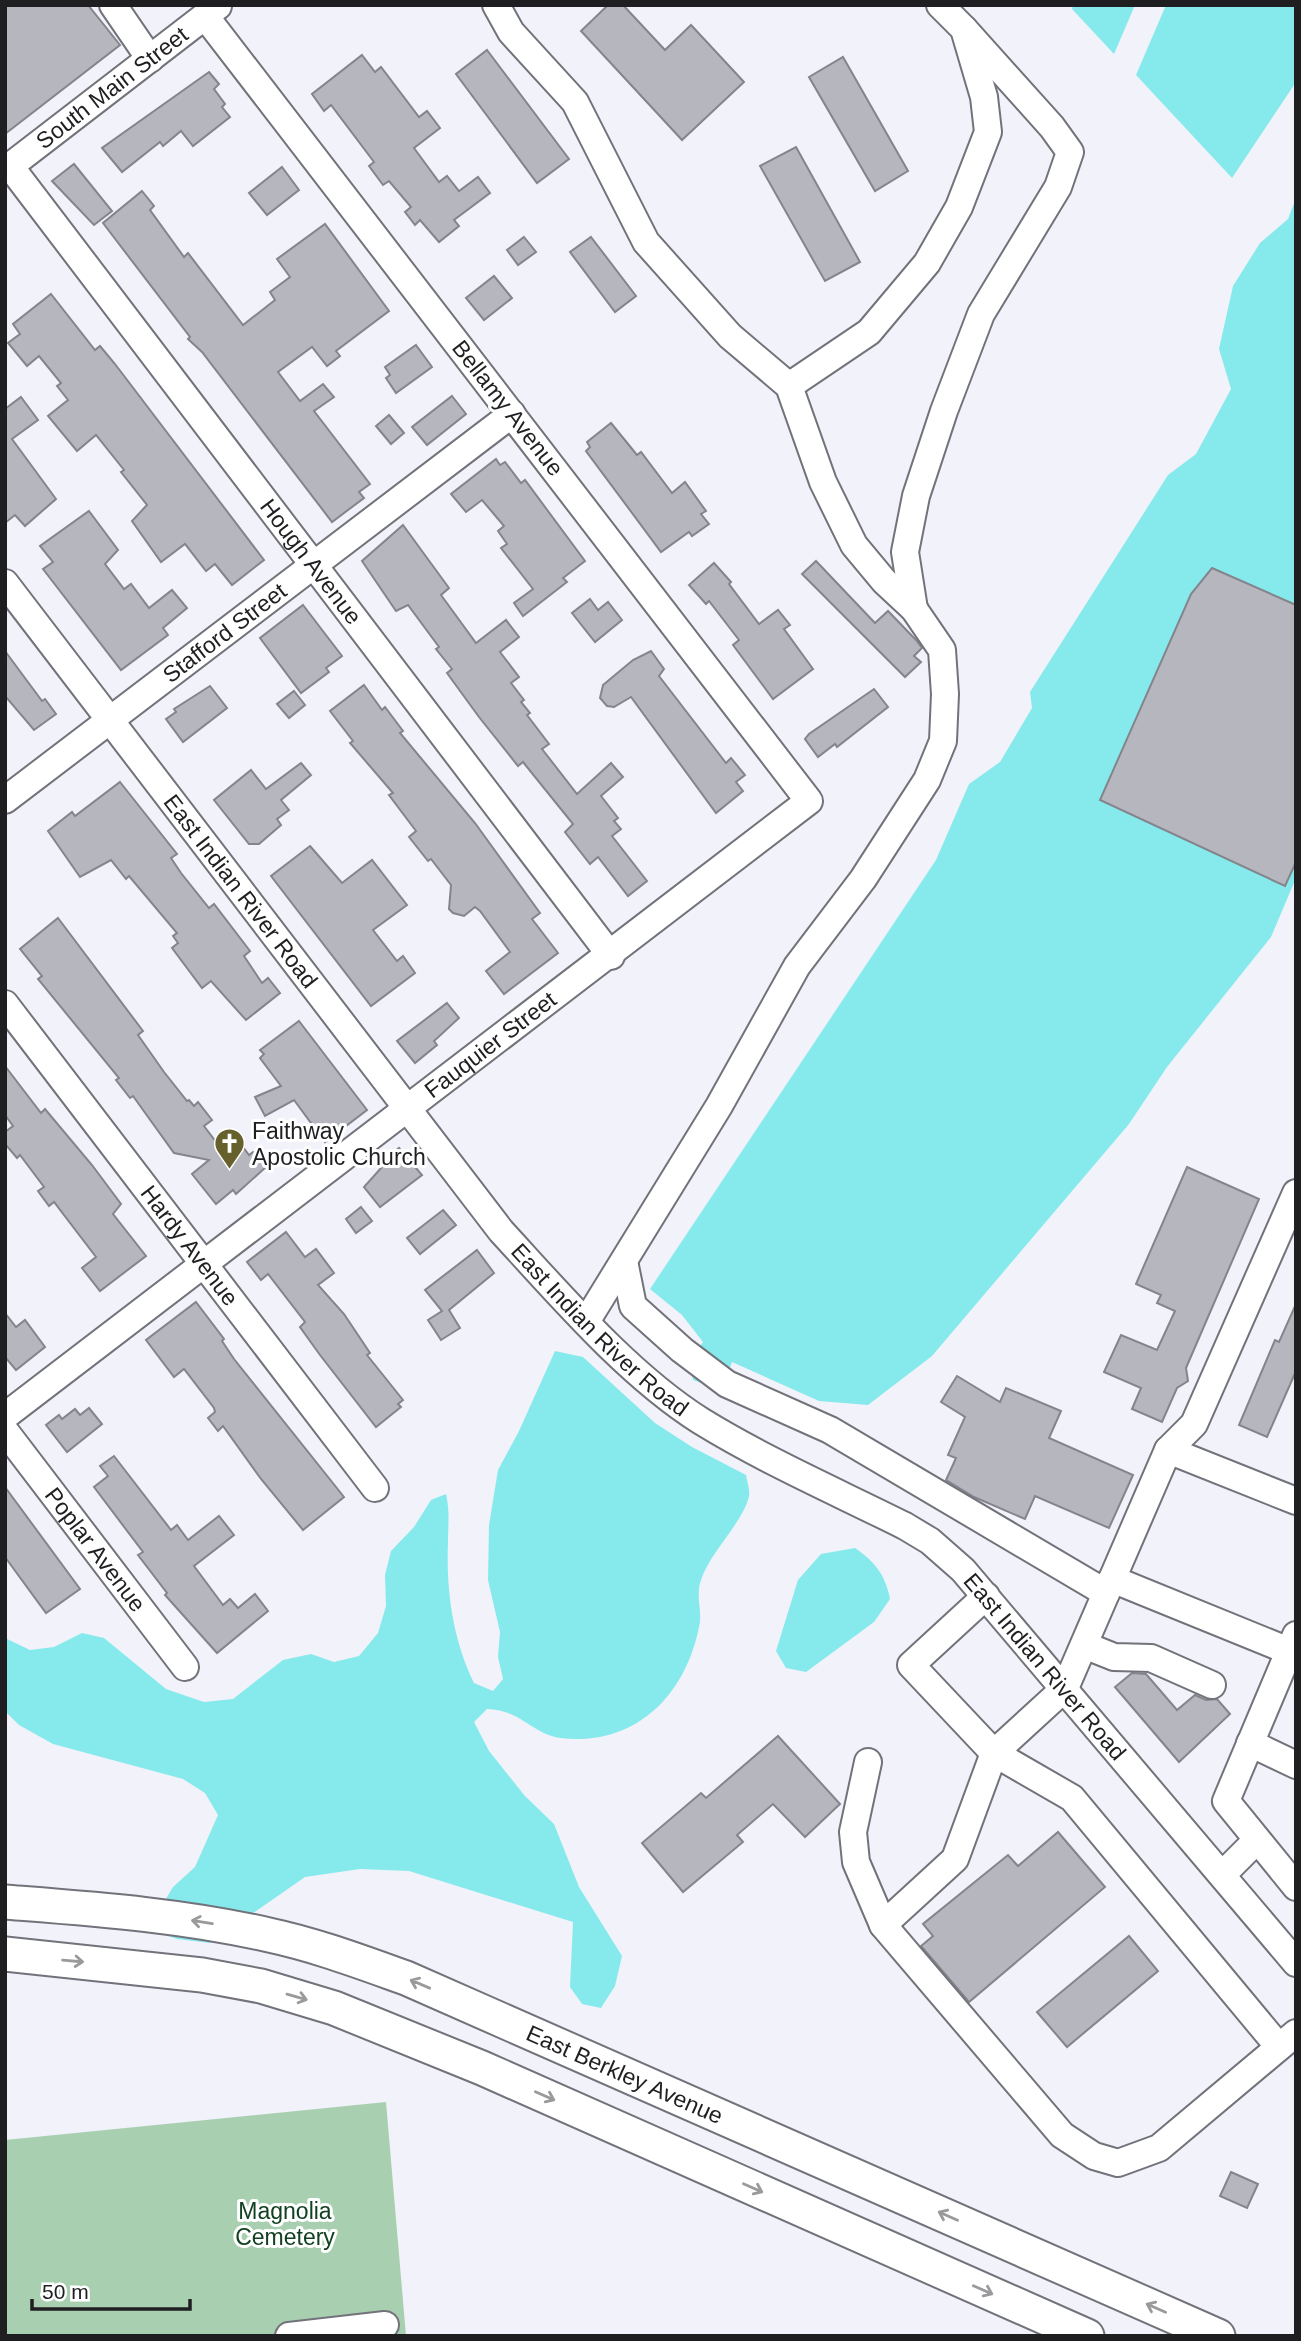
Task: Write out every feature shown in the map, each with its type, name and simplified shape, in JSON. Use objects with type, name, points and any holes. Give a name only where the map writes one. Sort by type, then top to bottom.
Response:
[{"type":"main road","name":"East Berkley Avenue","points":[[5,1902],[154,1915],[270,1935],[327,1950],[406,1978],[1218,2336]]},
{"type":"main road","points":[[5,1954],[202,1975],[261,1986],[334,2008],[482,2068],[1087,2336]]},
{"type":"street","points":[[113,5],[150,59]]},
{"type":"street","points":[[496,5],[511,32],[575,102],[646,243],[730,337],[789,386],[823,482],[854,545],[884,581],[914,609],[942,650],[946,694],[943,741],[927,780],[863,879],[797,966],[719,1106],[586,1322]]},
{"type":"street","points":[[914,609],[905,552],[916,496],[944,411],[981,314],[1058,187],[1070,152],[1052,127],[940,5]]},
{"type":"street","name":"South Main Street","points":[[8,168],[212,10]]},
{"type":"street","name":"Bellamy Avenue","points":[[212,10],[512,414],[809,801]]},
{"type":"street","points":[[789,386],[869,332],[926,263],[959,207],[988,132],[984,97],[964,29]]},
{"type":"street","name":"Hough Avenue","points":[[8,168],[611,956]]},
{"type":"street","name":"Stafford Street","points":[[5,800],[512,414]]},
{"type":"street","name":"East Indian River Road","points":[[5,583],[501,1231],[586,1322],[664,1394],[700,1420],[905,1526],[930,1541],[963,1570],[1296,1963]]},
{"type":"street","name":"Fauquier Street","points":[[5,1416],[406,1108],[611,956],[809,801]]},
{"type":"street","name":"Hardy Avenue","points":[[5,1004],[375,1488]]},
{"type":"street","points":[[883,1925],[955,1859],[995,1753],[1065,1688],[1168,1450],[1194,1424],[1296,1193]]},
{"type":"street","points":[[624,1261],[633,1306],[682,1350],[727,1384],[830,1430],[1109,1586],[1292,1643],[1226,1801],[1296,1887]]},
{"type":"street","name":"Poplar Avenue","points":[[5,1431],[186,1667]]},
{"type":"street","points":[[1168,1450],[1296,1501]]},
{"type":"street","points":[[868,1762],[853,1832],[856,1862],[883,1925],[1062,2135],[1094,2156],[1118,2162],[1159,2148],[1287,2040],[1072,1798],[995,1753],[911,1665],[986,1596]]},
{"type":"street","points":[[1084,1645],[1114,1657],[1151,1657],[1212,1685]]},
{"type":"street","points":[[1251,1743],[1296,1765]]},
{"type":"street","points":[[1222,1875],[1257,1840]]},
{"type":"street","points":[[289,2336],[385,2325]]},
{"type":"green space","name":"Magnolia Cemetery","points":[[386,2102],[406,2336],[5,2336],[5,2140]]},
{"type":"water","points":[[1073,5],[1135,5],[1114,54],[1072,9]]},
{"type":"water","points":[[1166,5],[1296,5],[1296,82],[1232,178],[1136,75]]},
{"type":"water","points":[[1296,198],[1296,878],[1271,937],[1167,1067],[1129,1124],[932,1356],[868,1405],[819,1401],[732,1362],[728,1373],[708,1385],[693,1380],[690,1360],[703,1342],[682,1315],[650,1289],[936,860],[969,784],[1000,762],[1032,708],[1030,692],[1168,475],[1196,454],[1231,389],[1219,349],[1233,286],[1260,243],[1288,219]]},
{"type":"water","points":[[555,1351],[583,1357],[655,1423],[692,1447],[746,1475],[749,1491],[741,1516],[705,1569],[699,1592],[700,1621],[692,1652],[682,1675],[652,1712],[633,1725],[611,1734],[587,1739],[550,1736],[499,1710],[487,1709],[474,1722],[489,1751],[525,1796],[554,1824],[579,1887],[622,1956],[615,1986],[601,2008],[582,2004],[570,1987],[573,1922],[409,1871],[360,1869],[305,1877],[210,1943],[177,1939],[148,1929],[173,1887],[195,1867],[218,1815],[205,1793],[183,1779],[53,1744],[19,1725],[5,1711],[5,1638],[30,1650],[54,1647],[82,1633],[104,1638],[166,1689],[204,1702],[233,1699],[283,1660],[311,1654],[334,1662],[359,1656],[378,1633],[386,1606],[385,1575],[391,1551],[414,1527],[431,1500],[446,1494],[448,1579],[456,1632],[474,1683],[493,1691],[503,1679],[498,1657],[500,1632],[488,1580],[489,1525],[498,1470]]},
{"type":"water","points":[[855,1548],[878,1569],[890,1599],[874,1622],[806,1672],[786,1668],[776,1651],[798,1580],[821,1554]]},
{"type":"building","points":[[5,5],[88,5],[120,45],[5,134]]},
{"type":"building","points":[[608,5],[623,5],[665,50],[691,25],[744,82],[682,140],[581,31]]},
{"type":"building","points":[[487,50],[569,159],[537,183],[456,74]]},
{"type":"building","points":[[362,55],[375,72],[381,67],[419,117],[427,111],[440,128],[414,148],[439,182],[447,176],[459,191],[478,177],[490,193],[454,220],[459,226],[439,242],[420,220],[415,225],[405,212],[411,207],[389,181],[383,185],[369,166],[374,162],[331,105],[324,111],[312,94]]},
{"type":"building","points":[[843,57],[908,171],[875,191],[809,77]]},
{"type":"building","points":[[209,72],[219,84],[214,89],[225,104],[222,107],[230,117],[193,146],[181,131],[163,146],[160,142],[122,172],[102,148]]},
{"type":"building","points":[[796,147],[860,262],[825,281],[760,166]]},
{"type":"building","points":[[74,164],[112,211],[94,225],[52,181]]},
{"type":"building","points":[[282,167],[299,190],[267,215],[249,193]]},
{"type":"building","points":[[142,191],[154,206],[150,210],[184,257],[188,253],[243,325],[275,300],[270,292],[290,277],[277,259],[325,224],[389,311],[336,351],[340,356],[327,366],[312,347],[278,372],[300,401],[323,384],[334,397],[314,411],[370,484],[359,492],[364,498],[332,522],[202,352],[188,339],[190,337],[103,223]]},
{"type":"building","points":[[524,237],[536,252],[518,265],[507,250]]},
{"type":"building","points":[[591,237],[636,296],[615,312],[570,252]]},
{"type":"building","points":[[494,276],[512,298],[484,320],[466,298]]},
{"type":"building","points":[[51,294],[95,350],[100,346],[115,364],[264,560],[232,585],[215,564],[206,571],[185,544],[161,562],[132,521],[147,505],[121,472],[124,470],[96,435],[77,451],[48,416],[68,400],[57,386],[61,383],[39,356],[27,366],[8,343],[20,334],[13,324]]},
{"type":"building","points":[[416,345],[432,367],[396,393],[386,378],[390,375],[385,367]]},
{"type":"building","points":[[452,396],[466,414],[427,445],[412,427]]},
{"type":"building","points":[[21,397],[38,420],[12,439],[56,499],[25,526],[15,515],[5,523],[5,409]]},
{"type":"building","points":[[389,415],[404,433],[391,444],[376,426]]},
{"type":"building","points":[[611,423],[637,455],[641,452],[672,493],[685,482],[706,511],[701,514],[709,524],[692,536],[689,532],[661,552],[586,451],[590,447],[587,442]]},
{"type":"building","points":[[496,459],[500,465],[505,462],[521,483],[525,480],[585,561],[563,578],[567,582],[523,616],[514,603],[533,589],[501,548],[507,544],[498,531],[504,526],[482,500],[466,512],[451,494]]},
{"type":"building","points":[[89,511],[118,550],[105,564],[124,589],[131,584],[149,608],[172,590],[187,608],[163,628],[168,635],[121,670],[43,569],[53,562],[40,546]]},
{"type":"building","points":[[403,525],[449,588],[441,595],[476,643],[506,620],[519,637],[500,652],[519,677],[511,683],[524,700],[521,702],[530,713],[527,715],[549,744],[542,749],[577,794],[611,763],[623,777],[601,796],[618,818],[614,821],[621,829],[612,836],[647,881],[628,896],[598,857],[590,864],[565,832],[573,824],[523,762],[518,766],[479,717],[447,673],[452,669],[436,649],[439,647],[408,605],[396,611],[362,561]]},
{"type":"building","points":[[816,561],[875,623],[888,611],[916,640],[922,648],[914,656],[921,662],[905,677],[802,574]]},
{"type":"building","points":[[714,563],[731,582],[729,584],[759,624],[778,610],[790,625],[784,629],[813,669],[773,699],[733,645],[739,640],[709,601],[706,604],[689,585]]},
{"type":"building","points":[[1212,568],[1296,605],[1296,862],[1285,886],[1100,800],[1191,594]]},
{"type":"building","points":[[590,599],[598,610],[608,602],[622,620],[595,642],[572,613]]},
{"type":"building","points":[[303,605],[342,656],[326,668],[329,672],[301,693],[260,638]]},
{"type":"building","points":[[5,651],[42,701],[45,699],[56,714],[34,730],[5,696]]},
{"type":"building","points":[[651,651],[664,669],[659,676],[726,763],[731,758],[745,775],[736,782],[743,791],[716,813],[631,697],[614,707],[607,706],[600,698],[603,685],[633,660]]},
{"type":"building","points":[[364,685],[382,710],[385,707],[403,731],[400,733],[475,823],[540,913],[532,919],[558,953],[504,994],[486,971],[510,952],[475,907],[464,916],[449,909],[451,885],[409,837],[416,831],[389,795],[393,793],[350,743],[353,741],[330,711]]},
{"type":"building","points":[[210,686],[227,708],[183,742],[166,719],[176,712],[174,709]]},
{"type":"building","points":[[874,689],[888,707],[837,747],[835,744],[818,757],[805,739],[809,734]]},
{"type":"building","points":[[294,691],[305,705],[289,718],[277,704]]},
{"type":"building","points":[[301,763],[311,775],[281,800],[289,810],[277,819],[281,825],[259,844],[249,844],[214,800],[251,770],[266,789]]},
{"type":"building","points":[[120,782],[177,854],[171,858],[181,873],[209,908],[214,904],[250,951],[244,956],[262,983],[268,978],[280,993],[246,1020],[211,981],[202,988],[172,948],[178,943],[173,936],[177,933],[129,876],[126,879],[111,860],[80,877],[48,831],[72,812],[75,816]]},
{"type":"building","points":[[310,846],[342,883],[372,860],[407,905],[373,930],[397,961],[403,956],[415,973],[371,1006],[271,876]]},
{"type":"building","points":[[58,918],[143,1031],[138,1035],[164,1072],[187,1101],[194,1106],[198,1102],[212,1120],[204,1126],[226,1155],[240,1143],[249,1155],[253,1152],[266,1167],[236,1194],[233,1190],[216,1204],[192,1174],[209,1160],[174,1153],[133,1096],[130,1098],[116,1080],[119,1078],[38,979],[42,976],[20,949]]},
{"type":"building","points":[[447,1003],[459,1018],[434,1041],[437,1045],[415,1063],[397,1041]]},
{"type":"building","points":[[299,1021],[367,1110],[325,1142],[294,1100],[265,1116],[255,1097],[281,1086],[260,1058],[264,1054],[260,1050]]},
{"type":"building","points":[[5,1066],[41,1113],[45,1109],[121,1204],[113,1214],[146,1256],[100,1291],[82,1268],[96,1257],[54,1202],[49,1206],[38,1191],[44,1187],[20,1155],[17,1158],[5,1144],[5,1132],[13,1126],[5,1115]]},
{"type":"building","points":[[399,1148],[422,1175],[380,1207],[364,1187],[382,1167],[379,1164]]},
{"type":"building","points":[[1187,1167],[1259,1199],[1186,1368],[1188,1381],[1177,1388],[1162,1422],[1132,1409],[1141,1388],[1104,1372],[1121,1335],[1157,1350],[1175,1311],[1157,1303],[1161,1295],[1136,1284]]},
{"type":"building","points":[[361,1207],[372,1221],[356,1233],[346,1219]]},
{"type":"building","points":[[443,1210],[456,1225],[420,1254],[407,1238]]},
{"type":"building","points":[[286,1232],[305,1257],[316,1249],[334,1273],[318,1285],[344,1314],[370,1353],[367,1355],[403,1400],[398,1404],[401,1407],[376,1427],[300,1327],[305,1322],[268,1274],[261,1280],[247,1262]]},
{"type":"building","points":[[477,1250],[494,1273],[449,1310],[460,1328],[441,1340],[428,1320],[442,1311],[425,1290]]},
{"type":"building","points":[[196,1302],[224,1339],[222,1341],[234,1359],[344,1497],[303,1530],[261,1479],[223,1426],[218,1431],[208,1418],[215,1412],[214,1408],[184,1369],[174,1377],[146,1340]]},
{"type":"building","points":[[1296,1304],[1296,1371],[1267,1437],[1239,1425],[1275,1340],[1279,1342]]},
{"type":"building","points":[[5,1313],[16,1327],[25,1320],[45,1347],[16,1370],[5,1357]]},
{"type":"building","points":[[957,1376],[1000,1402],[1006,1388],[1061,1411],[1049,1438],[1133,1475],[1109,1528],[1035,1496],[1025,1519],[974,1497],[946,1480],[956,1458],[948,1455],[965,1417],[941,1402]]},
{"type":"building","points":[[89,1408],[102,1424],[67,1452],[46,1425],[59,1415],[62,1419],[75,1409],[80,1415]]},
{"type":"building","points":[[114,1456],[171,1530],[177,1525],[188,1540],[219,1516],[234,1535],[194,1566],[223,1605],[230,1599],[238,1608],[255,1594],[268,1611],[217,1653],[165,1595],[167,1593],[138,1555],[143,1552],[94,1487],[108,1476],[100,1466]]},
{"type":"building","points":[[5,1487],[80,1589],[46,1613],[5,1557]]},
{"type":"building","points":[[1132,1673],[1146,1674],[1177,1710],[1195,1695],[1206,1700],[1217,1699],[1230,1714],[1179,1762],[1115,1687]]},
{"type":"building","points":[[778,1736],[840,1804],[805,1837],[773,1804],[737,1835],[743,1842],[683,1892],[642,1843],[701,1793],[706,1798]]},
{"type":"building","points":[[1058,1832],[1105,1887],[969,2002],[921,1946],[933,1936],[923,1924],[1008,1855],[1018,1866]]},
{"type":"building","points":[[1129,1936],[1158,1971],[1067,2047],[1037,2012]]},
{"type":"building","points":[[1231,2172],[1258,2184],[1247,2208],[1220,2196]]},
{"type":"place","name":"Faithway Apostolic Church","points":[[229,1171]]}]
